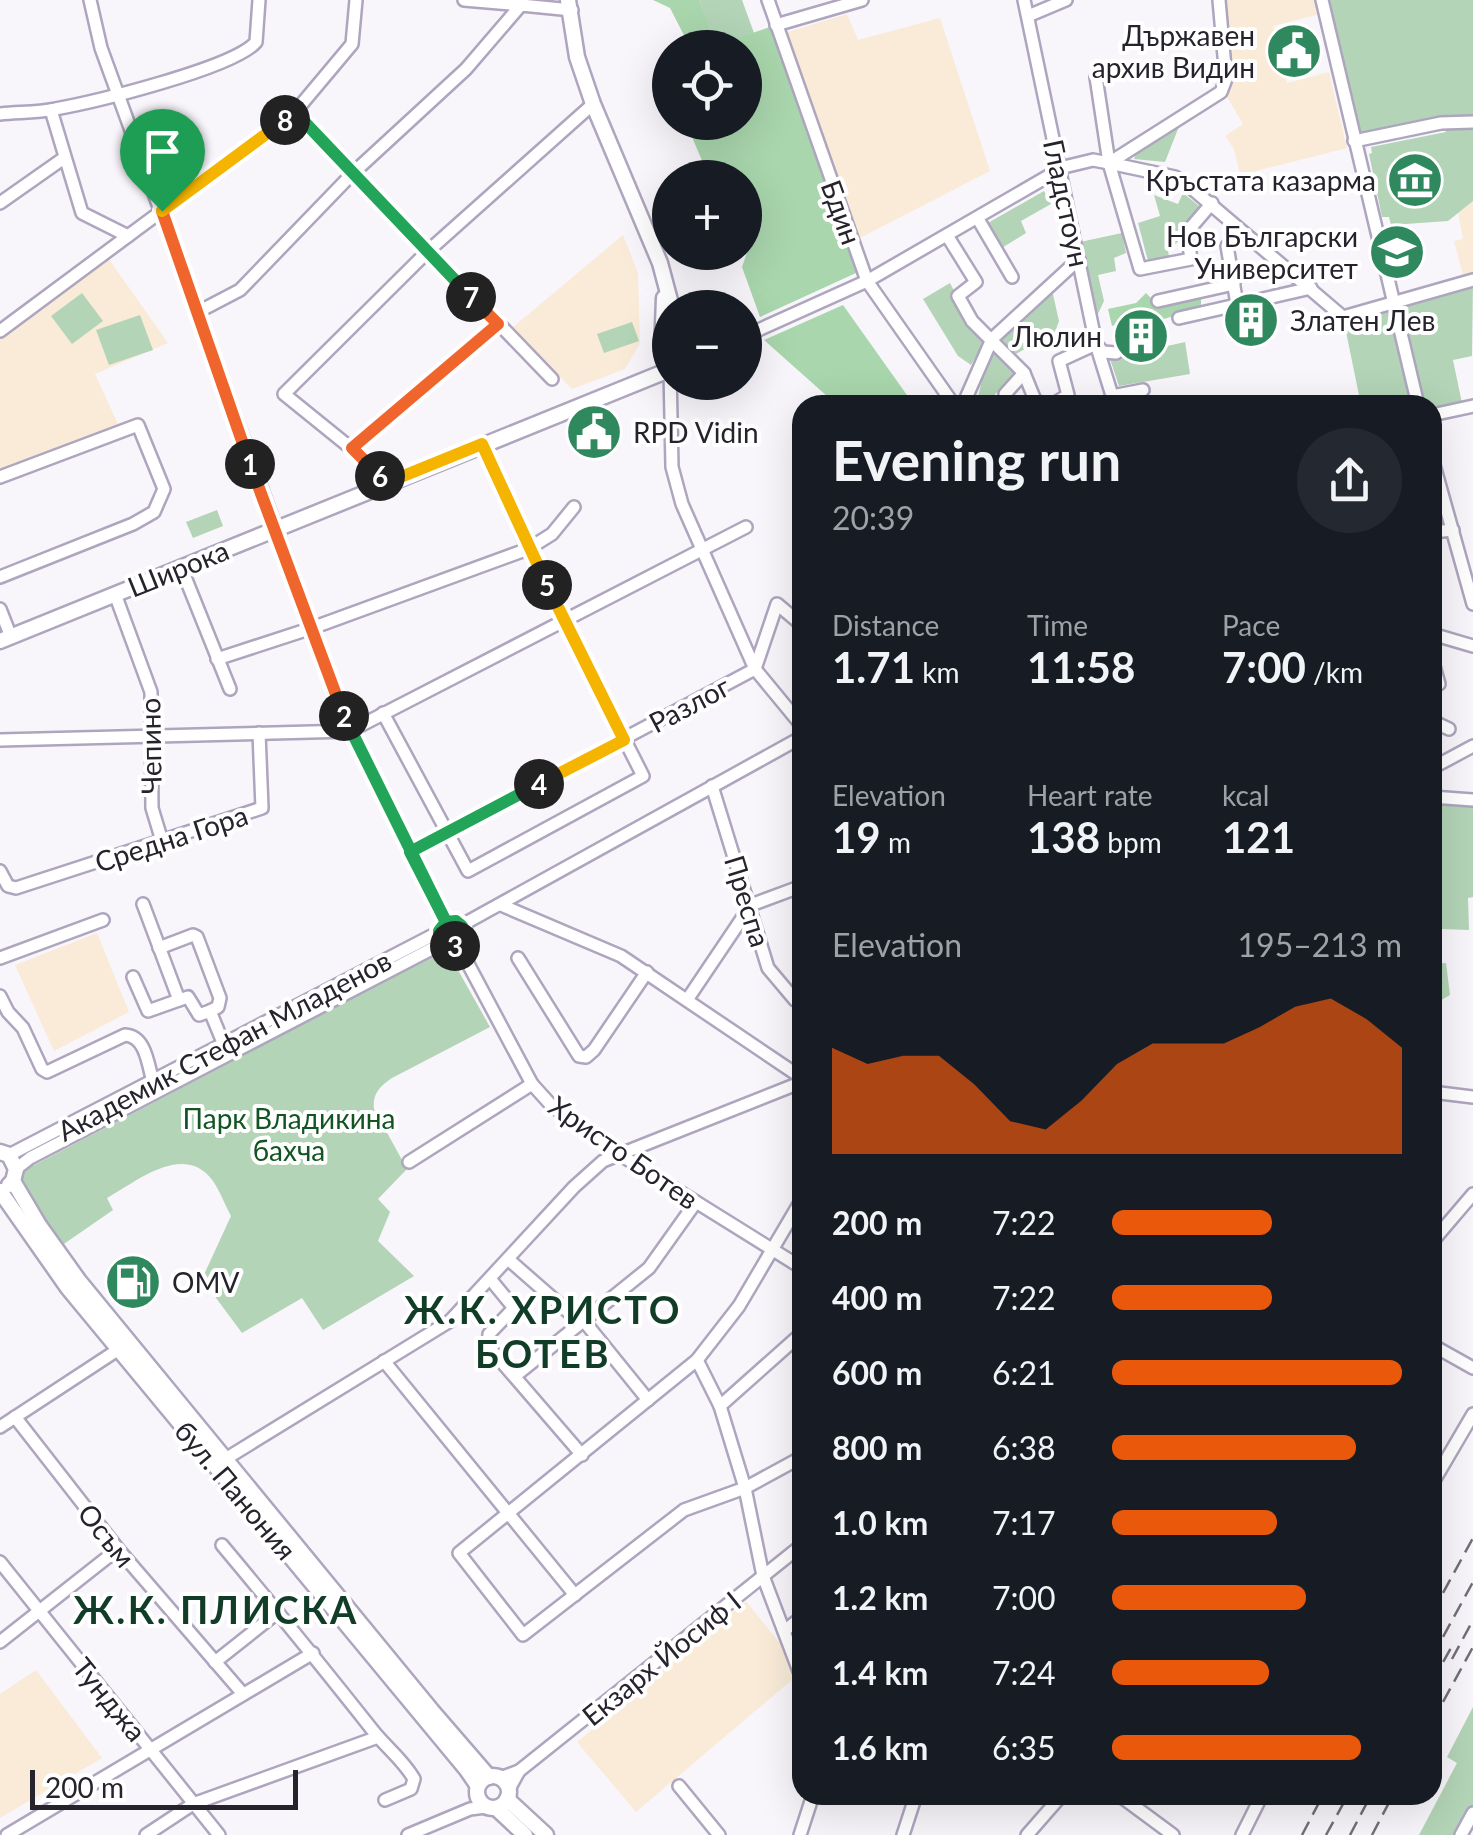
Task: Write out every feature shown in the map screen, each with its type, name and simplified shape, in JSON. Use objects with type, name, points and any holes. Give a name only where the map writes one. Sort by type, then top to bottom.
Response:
[{"type":"main road","points":[[572,3],[577,57],[652,245]]},
{"type":"main road","name":"Широка","points":[[6,639],[652,376]]},
{"type":"main road","name":"бул. Панония","points":[[6,1173],[51,1265],[226,1458],[490,1794],[546,1835]]},
{"type":"main road","name":"бул. Панония","points":[[124,1346],[463,1764],[526,1835]]},
{"type":"street","points":[[90,0],[94,30],[350,731],[410,852],[442,933],[458,945],[465,934],[456,921],[442,933]]},
{"type":"street","points":[[0,114],[50,110],[175,78],[253,46],[259,0]]},
{"type":"street","points":[[0,331],[295,112],[352,44],[356,0]]},
{"type":"street","points":[[464,0],[521,5],[572,3]]},
{"type":"street","name":"Бдин","points":[[768,0],[867,282],[947,395]]},
{"type":"street","points":[[776,24],[862,0]]},
{"type":"street","name":"Гладстоун","points":[[1024,0],[1096,344],[1111,395]]},
{"type":"street","points":[[1028,16],[1066,0]]},
{"type":"street","points":[[1109,163],[1224,88],[1219,0]]},
{"type":"street","points":[[1322,0],[1416,395]]},
{"type":"street","points":[[196,313],[240,290],[352,174],[466,69],[521,5]]},
{"type":"street","points":[[1096,78],[1109,163],[1140,268],[1191,259],[1187,232],[1212,204]]},
{"type":"street","points":[[386,483],[352,448],[284,394],[593,104]]},
{"type":"street","points":[[50,110],[82,213],[128,236]]},
{"type":"street","points":[[295,112],[552,379]]},
{"type":"street","points":[[1354,141],[1441,122],[1473,122]]},
{"type":"street","points":[[0,203],[64,158]]},
{"type":"street","points":[[762,328],[867,282],[1074,163],[1093,160],[1175,177],[1343,317],[1473,280]]},
{"type":"street","points":[[978,219],[1012,277]]},
{"type":"street","points":[[948,237],[976,282],[958,296],[972,321],[1024,373],[1033,395]]},
{"type":"street","points":[[1227,246],[1237,304]]},
{"type":"street","points":[[968,395],[992,339],[1079,259]]},
{"type":"street","points":[[1158,301],[1234,284]]},
{"type":"street","points":[[1179,318],[1312,288]]},
{"type":"street","points":[[352,448],[498,324]]},
{"type":"street","points":[[1068,395],[1059,361],[1096,344],[1110,330]]},
{"type":"street","points":[[1096,344],[1103,352],[1116,353]]},
{"type":"street","points":[[1005,394],[1024,373]]},
{"type":"street","points":[[1128,395],[1143,390]]},
{"type":"street","points":[[671,400],[672,468],[682,504],[755,669],[792,714]]},
{"type":"street","points":[[1442,414],[1473,406]]},
{"type":"street","points":[[0,477],[138,426],[164,489],[154,512],[0,577]]},
{"type":"street","points":[[384,713],[468,870],[643,776],[528,548],[482,444]]},
{"type":"street","points":[[1442,493],[1473,604]]},
{"type":"street","points":[[218,658],[312,628],[528,548],[552,534],[574,507]]},
{"type":"street","points":[[0,740],[350,731],[746,528]]},
{"type":"street","points":[[1442,533],[1473,537]]},
{"type":"street","points":[[181,568],[230,690]]},
{"type":"street","name":"Чепино","points":[[115,594],[151,692],[152,808],[162,842]]},
{"type":"street","points":[[755,669],[777,604],[792,617]]},
{"type":"street","points":[[0,608],[6,639]]},
{"type":"street","points":[[1442,637],[1473,646]]},
{"type":"street","name":"Разлог","points":[[410,852],[755,669]]},
{"type":"street","points":[[1442,726],[1449,729]]},
{"type":"street","name":"Средна Гора","points":[[0,871],[8,886],[16,888],[262,808],[259,733]]},
{"type":"street","points":[[462,925],[792,742]]},
{"type":"street","points":[[1442,763],[1473,746]]},
{"type":"street","name":"Преспа","points":[[712,786],[768,968],[792,996]]},
{"type":"street","points":[[1442,798],[1473,800]]},
{"type":"street","points":[[687,1000],[751,905],[792,890]]},
{"type":"street","points":[[143,904],[179,1000]]},
{"type":"street","points":[[502,905],[621,956],[792,1073]]},
{"type":"street","points":[[0,958],[103,920]]},
{"type":"street","name":"Академик Стефан Младенов","points":[[6,1173],[153,1082],[442,933]]},
{"type":"street","name":"Академик Стефан Младенов","points":[[6,1173],[442,933]]},
{"type":"street","points":[[133,977],[148,1011],[188,996],[199,1015],[218,1007],[220,998],[198,937],[193,935],[159,948]]},
{"type":"street","name":"Христо Ботев","points":[[458,945],[532,1084],[575,1124],[792,1262]]},
{"type":"street","points":[[518,958],[572,1050],[586,1057],[647,972]]},
{"type":"street","points":[[0,996],[23,1028],[46,1072],[125,1035],[140,1040],[153,1082]]},
{"type":"street","points":[[210,1011],[224,1044]]},
{"type":"street","points":[[409,1162],[532,1084]]},
{"type":"street","points":[[226,1458],[450,1321],[603,1161],[792,1084]]},
{"type":"street","points":[[1442,1093],[1473,1097]]},
{"type":"street","points":[[1442,1230],[1473,1194]]},
{"type":"street","points":[[514,1376],[650,1268],[696,1202]]},
{"type":"street","points":[[792,1215],[738,1306],[697,1360],[458,1554],[523,1635],[684,1510],[745,1488],[792,1462]]},
{"type":"street","points":[[508,1260],[582,1322],[648,1400]]},
{"type":"street","points":[[491,1280],[514,1308],[489,1334],[488,1346],[582,1455]]},
{"type":"street","points":[[720,1406],[792,1342]]},
{"type":"street","points":[[0,1427],[124,1346]]},
{"type":"street","points":[[1442,1351],[1473,1368]]},
{"type":"street","points":[[697,1360],[720,1406],[745,1488],[762,1576],[792,1652]]},
{"type":"street","points":[[384,1361],[575,1595]]},
{"type":"street","points":[[1442,1467],[1473,1414]]},
{"type":"street","name":"Осъм","points":[[14,1417],[118,1549],[243,1694]]},
{"type":"street","points":[[222,1546],[414,1779],[411,1789],[385,1800]]},
{"type":"street","points":[[0,1642],[118,1549]]},
{"type":"street","name":"Екзарх Йосиф I","points":[[408,1835],[444,1822],[490,1794],[792,1553]]},
{"type":"street","name":"Тунджа","points":[[0,1562],[219,1835]]},
{"type":"street","points":[[215,1662],[278,1612]]},
{"type":"street","points":[[784,1631],[792,1625]]},
{"type":"street","points":[[7,1835],[313,1654]]},
{"type":"street","points":[[146,1835],[193,1804],[378,1738]]},
{"type":"street","points":[[680,1786],[719,1835]]},
{"type":"street","points":[[800,1835],[810,1805]]},
{"type":"street","points":[[903,1835],[913,1805]]},
{"type":"street","points":[[1027,1835],[1053,1805]]},
{"type":"street","points":[[1132,1805],[1173,1835]]},
{"type":"street","points":[[1242,1835],[1257,1805]]},
{"type":"street","points":[[1461,1835],[1473,1813]]},
{"type":"street","points":[[444,1822],[455,1835]]},
{"type":"shaded area","points":[[1225,0],[1314,0],[1317,15],[1273,26],[1287,83],[1329,72],[1347,148],[1240,175],[1234,149],[1225,136],[1243,124],[1226,95],[1231,73]]},
{"type":"shaded area","points":[[847,14],[858,40],[940,18],[990,171],[858,239],[785,33]]},
{"type":"shaded area","points":[[1473,201],[1473,272],[1463,275],[1454,241],[1463,239],[1458,213]]},
{"type":"shaded area","points":[[623,235],[638,273],[640,343],[625,369],[572,389],[512,328]]},
{"type":"shaded area","points":[[1401,235],[1408,264],[1393,267],[1387,239]]},
{"type":"shaded area","points":[[108,258],[168,343],[95,374],[118,424],[0,469],[0,335]]},
{"type":"shaded area","points":[[97,933],[129,1012],[54,1051],[15,965]]},
{"type":"shaded area","points":[[746,1601],[783,1647],[792,1680],[636,1812],[577,1742]]},
{"type":"shaded area","points":[[36,1670],[102,1758],[0,1818],[0,1694]]},
{"type":"green space","points":[[653,0],[699,0],[710,30],[681,30],[670,8]]},
{"type":"green space","points":[[699,0],[742,0],[753,30],[709,30]]},
{"type":"green space","points":[[1322,0],[1473,0],[1473,201],[1448,221],[1391,225],[1389,217],[1382,217],[1369,154],[1371,147],[1446,132],[1441,123],[1354,141]]},
{"type":"green space","points":[[770,27],[856,273],[762,316],[762,290],[750,290],[743,270],[762,270],[762,160],[702,160],[693,140],[762,140],[761,30]]},
{"type":"green space","points":[[1180,124],[1165,162],[1134,159],[1136,153]]},
{"type":"green space","points":[[1044,191],[1051,204],[1021,221],[1026,233],[1000,249],[986,224]]},
{"type":"green space","points":[[1183,193],[1203,209],[1168,251],[1169,256],[1148,261],[1138,223],[1160,216],[1154,195],[1178,204]]},
{"type":"green space","points":[[1122,233],[1126,253],[1114,258],[1116,271],[1098,275],[1104,301],[1096,318],[1080,242]]},
{"type":"green space","points":[[1473,280],[1472,356],[1453,360],[1463,408],[1442,413],[1442,395],[1359,395],[1343,317]]},
{"type":"green space","points":[[950,283],[967,317],[985,341],[971,365],[958,356],[923,299]]},
{"type":"green space","points":[[1052,290],[1059,321],[1055,332],[1058,339],[1053,342],[1049,335],[1016,354],[998,337]]},
{"type":"green space","points":[[82,293],[103,321],[72,344],[51,316]]},
{"type":"green space","points":[[1146,293],[1160,307],[1201,297],[1201,307],[1158,321],[1145,314],[1112,326],[1108,309],[1136,303]]},
{"type":"green space","points":[[843,305],[907,395],[826,395],[764,340]]},
{"type":"green space","points":[[140,315],[153,350],[109,365],[96,330]]},
{"type":"green space","points":[[632,322],[639,341],[604,353],[597,334]]},
{"type":"green space","points":[[1185,342],[1190,374],[1119,386],[1110,359]]},
{"type":"green space","points":[[990,347],[1018,370],[994,395],[978,395]]},
{"type":"green space","points":[[217,510],[223,526],[193,538],[186,522]]},
{"type":"green space","points":[[1442,798],[1473,800],[1469,930],[1442,929]]},
{"type":"green space","name":"Парк Владикина бахча","points":[[437,954],[449,954],[490,1027],[392,1078],[374,1099],[374,1109],[407,1169],[378,1199],[390,1212],[378,1241],[414,1276],[323,1330],[302,1298],[242,1333],[202,1279],[231,1216],[213,1181],[188,1165],[160,1168],[107,1198],[113,1210],[61,1246],[18,1180],[21,1172]]},
{"type":"green space","points":[[1442,963],[1446,963],[1450,995],[1442,1000]]},
{"type":"green space","points":[[1473,1707],[1473,1813],[1461,1835],[1419,1835],[1435,1805],[1442,1805],[1442,1791],[1457,1763],[1447,1757]]},
{"type":"railway","points":[[1442,1595],[1473,1538]]},
{"type":"railway","points":[[1442,1639],[1473,1582]]},
{"type":"railway","points":[[1452,1659],[1473,1620]]},
{"type":"railway","points":[[1442,1664],[1452,1646]]},
{"type":"railway","points":[[1442,1704],[1473,1647]]},
{"type":"railway","points":[[1302,1835],[1318,1805]]},
{"type":"railway","points":[[1326,1835],[1342,1805]]},
{"type":"railway","points":[[1350,1835],[1366,1805]]},
{"type":"railway","points":[[1372,1835],[1388,1805]]},
{"type":"place","name":"Държавен архив Видин","points":[[1294,51]]},
{"type":"place","name":"Кръстата казарма","points":[[1415,180]]},
{"type":"place","name":"Нов Български Университет","points":[[1397,252]]},
{"type":"place","name":"Златен Лев","points":[[1251,320]]},
{"type":"place","name":"Люлин","points":[[1141,336]]},
{"type":"place","name":"RPD Vidin","points":[[594,432]]},
{"type":"place","name":"OMV","points":[[133,1282]]},
{"type":"district","name":"Ж.К. ХРИСТО БОТЕВ","points":[[543,1331]]},
{"type":"district","name":"Ж.К. ПЛИСКА","points":[[216,1609]]},
{"type":"route","points":[[162,211],[295,112],[498,324],[352,448],[386,483],[482,444],[528,548],[624,740],[410,852],[442,916],[446,922],[456,921],[462,926],[464,939],[454,946],[440,939],[440,927],[446,922],[410,852],[350,731],[162,211]]}]
